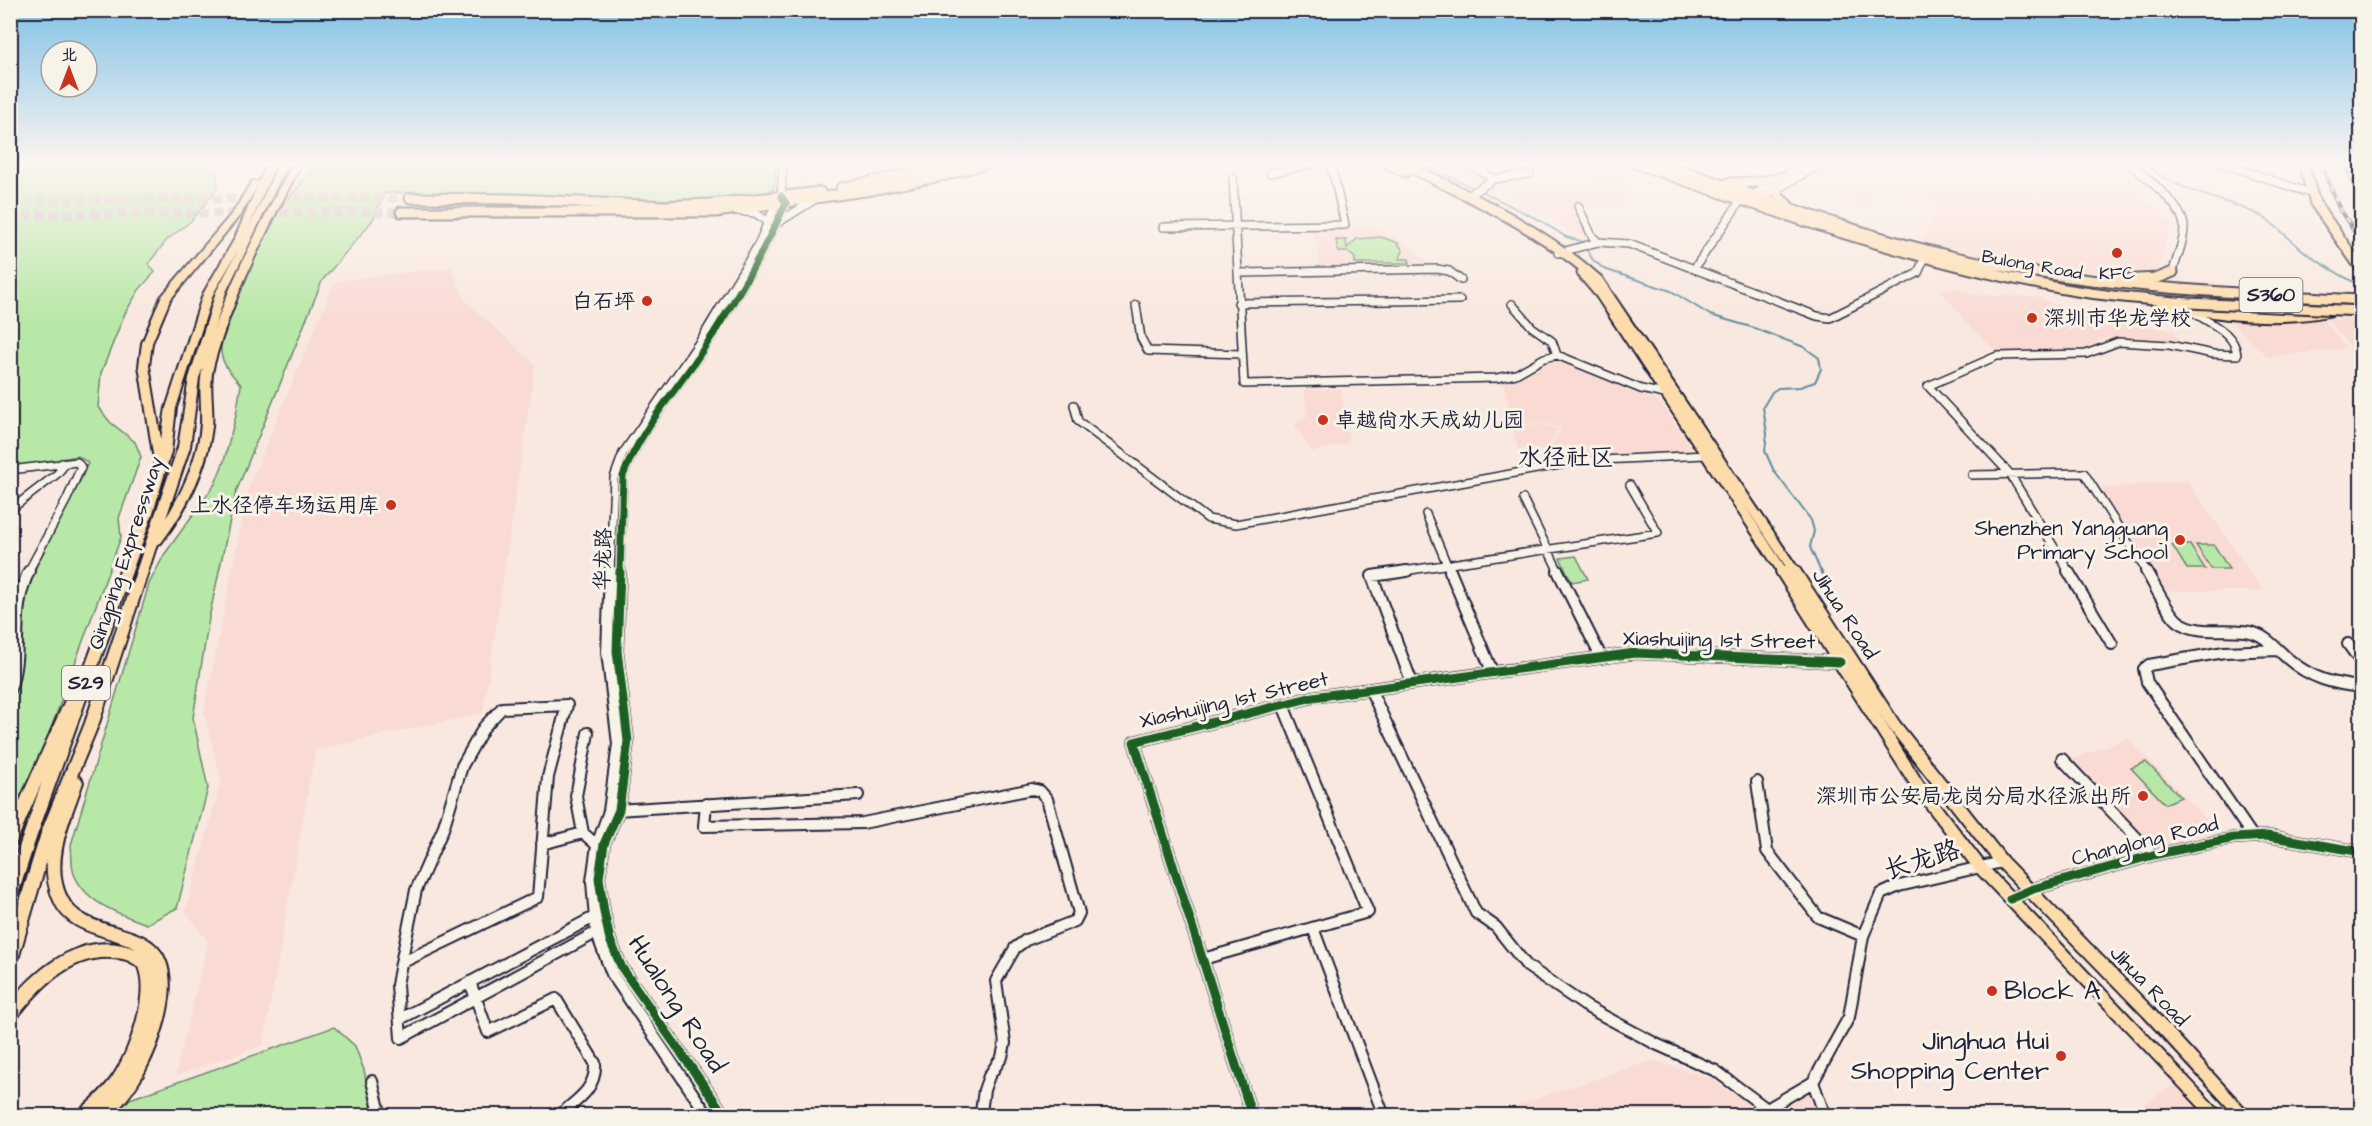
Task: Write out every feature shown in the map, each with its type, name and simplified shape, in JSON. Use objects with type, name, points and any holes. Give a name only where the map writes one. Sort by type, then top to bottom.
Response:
[{"type":"highway","points":[[161,468],[144,366],[147,343],[165,299],[234,216]]},
{"type":"highway","name":"Qingping Expressway","points":[[10,897],[161,468],[167,444],[171,408],[208,294],[240,238],[250,216]]},
{"type":"highway","name":"Qingping Expressway","points":[[10,959],[49,830],[92,723],[187,439],[194,378],[221,292],[260,216]]},
{"type":"highway","points":[[152,545],[177,514],[190,480],[206,429],[206,373],[232,295],[270,216]]},
{"type":"highway","points":[[10,840],[96,642],[111,614]]},
{"type":"highway","points":[[92,723],[57,843],[54,864],[55,888],[62,905],[75,918],[87,925],[137,941],[154,952],[163,977],[160,1001],[145,1054],[131,1080],[101,1116]]},
{"type":"highway","points":[[10,1015],[42,979],[79,956],[116,950],[135,956],[142,961],[150,982],[147,1005],[132,1055],[110,1091],[86,1116]]},
{"type":"main road","name":"Jihua Road","points":[[1499,216],[1565,251],[1600,294],[1920,789],[1980,867],[2217,1116]]},
{"type":"main road","name":"Jihua Road","points":[[1509,216],[1529,226],[1565,251],[1598,280],[1894,725],[2002,862],[2148,1012],[2244,1116]]},
{"type":"main road","name":"Bulong Road","points":[[1789,216],[1924,259],[2017,280],[2190,307],[2216,315],[2308,315],[2327,311],[2361,310]]},
{"type":"main road","name":"Bulong Road","points":[[1818,216],[1937,253],[2076,279],[2180,290]]},
{"type":"main road","points":[[2322,216],[2361,270]]},
{"type":"main road","points":[[2076,279],[2158,278],[2173,272]]},
{"type":"main road","points":[[2173,272],[2169,282],[2180,290]]},
{"type":"main road","name":"S360","points":[[2180,290],[2361,300]]},
{"type":"street","points":[[760,216],[773,223]]},
{"type":"street","points":[[773,216],[773,223]]},
{"type":"street","points":[[773,223],[776,216]]},
{"type":"street","points":[[773,223],[786,216]]},
{"type":"street","points":[[1236,216],[1244,384],[1497,378],[1529,368],[1545,356],[1557,355],[1641,389],[1678,398]]},
{"type":"street","points":[[1163,227],[1345,225],[1342,216]]},
{"type":"street","points":[[1582,216],[1596,242]]},
{"type":"street","points":[[1694,268],[1730,216]]},
{"type":"street","points":[[2173,272],[2183,231],[2180,216]]},
{"type":"street","name":"华龙路","points":[[600,845],[614,810],[628,741],[617,651],[623,476],[632,453],[709,342],[768,245],[773,223]]},
{"type":"street","name":"华龙路","points":[[614,810],[618,744],[607,652],[614,477],[623,453],[702,338],[773,223]]},
{"type":"street","points":[[1565,251],[1596,242],[1629,244],[1817,316],[1830,318],[1918,273],[1924,259]]},
{"type":"street","points":[[1240,273],[1437,269],[1449,271],[1461,280]]},
{"type":"street","points":[[1239,303],[1460,300]]},
{"type":"street","points":[[1512,304],[1534,330],[1548,336],[1557,348],[1557,355]]},
{"type":"street","points":[[1136,305],[1141,338],[1148,351],[1242,354]]},
{"type":"street","points":[[2112,644],[2010,474],[1928,386],[1997,356],[2079,355],[2092,353],[2118,342],[2159,344],[2213,354],[2237,354],[2237,347],[2222,330],[2190,307]]},
{"type":"street","points":[[1074,405],[1078,421],[1208,519],[1236,524],[1581,461],[1706,455]]},
{"type":"street","points":[[10,470],[77,462],[81,467],[76,482],[20,592],[16,610],[17,662],[10,689]]},
{"type":"street","points":[[10,510],[57,474],[63,467],[62,463]]},
{"type":"street","points":[[1972,475],[2084,473],[2177,620],[2189,628],[2253,632],[2266,638],[2304,673],[2318,681],[2361,687]]},
{"type":"street","points":[[1412,682],[1372,576],[1658,533],[1630,485]]},
{"type":"street","points":[[1523,499],[1601,657]]},
{"type":"street","points":[[1426,514],[1492,670]]},
{"type":"street","points":[[2348,644],[2361,663]]},
{"type":"street","name":"Changlong Road","points":[[2253,837],[2147,682],[2144,669],[2149,665],[2224,652],[2278,650]]},
{"type":"street","name":"Xiashuijing 1st Street","points":[[1252,1116],[1134,742],[1313,697],[1492,670],[1635,653],[1840,662]]},
{"type":"street","points":[[1370,689],[1476,913],[1496,927],[1527,966],[1587,1007],[1656,1044],[1716,1071],[1767,1109],[1812,1082],[1849,1017],[1863,936],[1818,916],[1767,851],[1758,782]]},
{"type":"street","points":[[400,964],[538,897],[548,777],[567,705],[502,708],[484,727],[462,766],[443,829],[416,890],[400,964],[397,985],[401,1038],[607,927]]},
{"type":"street","points":[[1203,959],[1368,912],[1283,705]]},
{"type":"street","points":[[588,733],[576,796],[583,833],[600,845]]},
{"type":"street","points":[[2062,759],[2153,855]]},
{"type":"street","points":[[706,804],[704,826],[862,823],[1032,789],[1040,791],[1047,799],[1079,913],[1075,921],[1026,940],[1015,948],[996,981],[1005,1043],[1002,1057],[988,1076],[984,1090],[983,1116]]},
{"type":"street","points":[[614,810],[858,795]]},
{"type":"street","points":[[542,844],[583,833]]},
{"type":"street","name":"Changlong Road","points":[[2010,898],[2029,890],[2153,855],[2234,838],[2279,837],[2361,852]]},
{"type":"street","name":"Hualong Road","points":[[600,845],[592,881],[599,914],[607,927],[622,968],[725,1116]]},
{"type":"street","name":"长龙路","points":[[1863,936],[1881,894],[1899,886],[2002,862]]},
{"type":"street","points":[[400,1019],[599,914]]},
{"type":"street","name":"Hualong Road","points":[[599,914],[596,932],[612,974],[708,1116]]},
{"type":"street","points":[[1313,927],[1384,1116]]},
{"type":"street","points":[[470,982],[488,1032],[556,999],[596,1063],[597,1073],[591,1088],[558,1116]]},
{"type":"street","points":[[372,1081],[381,1116]]},
{"type":"street","points":[[1812,1082],[1827,1114]]},
{"type":"shaded area","points":[[1545,216],[1585,216],[1597,239],[1576,235]]},
{"type":"shaded area","points":[[1935,216],[2164,216],[2171,222],[2158,272],[2068,272],[2002,261],[1919,242]]},
{"type":"shaded area","points":[[1371,226],[1406,243],[1430,266],[1320,267],[1314,227]]},
{"type":"shaded area","points":[[451,267],[466,301],[535,365],[483,713],[315,750],[263,1045],[175,1076],[208,942],[186,911],[221,780],[204,712],[248,489],[335,281]]},
{"type":"shaded area","name":"深圳市华龙学校","points":[[1954,288],[1976,295],[2039,297],[2073,314],[2174,331],[2180,343],[2122,337],[2102,339],[2084,350],[1997,353],[1967,323],[1940,289]]},
{"type":"shaded area","points":[[2321,317],[2346,348],[2268,357],[2227,318]]},
{"type":"shaded area","points":[[2326,318],[2361,320],[2361,356],[2346,342]]},
{"type":"shaded area","points":[[1554,359],[1660,402],[1691,447],[1683,453],[1606,456],[1549,449],[1561,428],[1537,421],[1534,424],[1513,424],[1503,382],[1514,381],[1543,361]]},
{"type":"shaded area","name":"卓越尚水天成幼儿园","points":[[1341,389],[1349,443],[1311,452],[1295,425],[1307,416],[1304,390]]},
{"type":"shaded area","points":[[1538,422],[1558,429],[1547,449],[1518,449],[1512,426],[1536,425]]},
{"type":"shaded area","name":"Shenzhen Yangguang Primary School","points":[[2187,480],[2263,591],[2164,591],[2100,489]]},
{"type":"shaded area","name":"深圳市公安局龙岗分局水径派出所","points":[[2127,738],[2219,832],[2149,847],[2070,760]]},
{"type":"shaded area","points":[[1653,1060],[1712,1079],[1763,1115],[1488,1115]]},
{"type":"shaded area","points":[[2171,1086],[2180,1087],[2207,1115],[2135,1116],[2133,1112]]},
{"type":"shaded area","points":[[1808,1093],[1816,1115],[1770,1115]]},
{"type":"green space","points":[[11,216],[195,216],[167,240],[148,264],[155,272],[139,290],[125,313],[101,373],[98,407],[110,422],[135,442],[141,457],[119,518],[121,537],[11,838],[10,691],[16,682],[21,662],[22,610],[42,554],[88,463],[78,456],[11,467]]},
{"type":"green space","points":[[275,216],[375,216],[322,281],[236,492],[209,618],[193,718],[208,788],[177,908],[147,924],[105,906],[87,893],[74,874],[71,845],[149,584],[164,555],[215,484],[224,461],[241,385],[221,355],[222,339],[259,244]]},
{"type":"green space","points":[[1381,237],[1398,243],[1403,251],[1399,259],[1409,259],[1410,263],[1355,263],[1355,258],[1348,252],[1338,252],[1336,240],[1346,240],[1347,248],[1357,239]]},
{"type":"green space","points":[[2172,545],[2190,545],[2205,569],[2187,569]]},
{"type":"green space","points":[[2196,545],[2214,545],[2229,569],[2211,569]]},
{"type":"green space","points":[[1576,556],[1588,579],[1572,582],[1560,558]]},
{"type":"green space","points":[[2146,762],[2181,797],[2165,804],[2131,768]]},
{"type":"green space","points":[[334,1027],[355,1046],[364,1070],[373,1115],[114,1115],[130,1099]]},
{"type":"waterway","points":[[1530,216],[1566,237],[1581,241],[1593,260],[1604,269],[1671,291],[1710,315],[1751,327],[1804,347],[1819,358],[1821,369],[1815,382],[1800,387],[1778,388],[1772,392],[1763,407],[1767,434],[1765,451],[1774,471],[1811,520],[1814,531],[1810,547],[1821,572]]},
{"type":"waterway","points":[[2260,216],[2304,252],[2362,287]]},
{"type":"railway","points":[[2344,216],[2362,243]]},
{"type":"cycle path","points":[[725,1116],[622,968],[610,940],[604,912],[599,878],[604,844],[619,810],[628,741],[617,651],[623,476],[635,447],[730,308],[780,216]]},
{"type":"cycle path","points":[[1252,1116],[1134,742],[1313,697],[1635,653],[1840,662]]},
{"type":"cycle path","points":[[2010,899],[2033,889],[2153,855],[2234,838],[2267,836],[2362,852]]},
{"type":"place","name":"KFC","points":[[2117,253]]},
{"type":"place","name":"白石坪","points":[[647,301]]},
{"type":"place","name":"深圳市华龙学校","points":[[2032,318]]},
{"type":"place","name":"卓越尚水天成幼儿园","points":[[1323,420]]},
{"type":"place","name":"上水径停车场运用库","points":[[391,505]]},
{"type":"place","name":"Shenzhen Yangguang Primary School","points":[[2180,540]]},
{"type":"place","name":"深圳市公安局龙岗分局水径派出所","points":[[2143,796]]},
{"type":"place","name":"Block A","points":[[1992,991]]},
{"type":"place","name":"Jinghua Hui Shopping Center","points":[[2061,1056]]},
{"type":"district","name":"水径社区","points":[[1566,458]]}]
